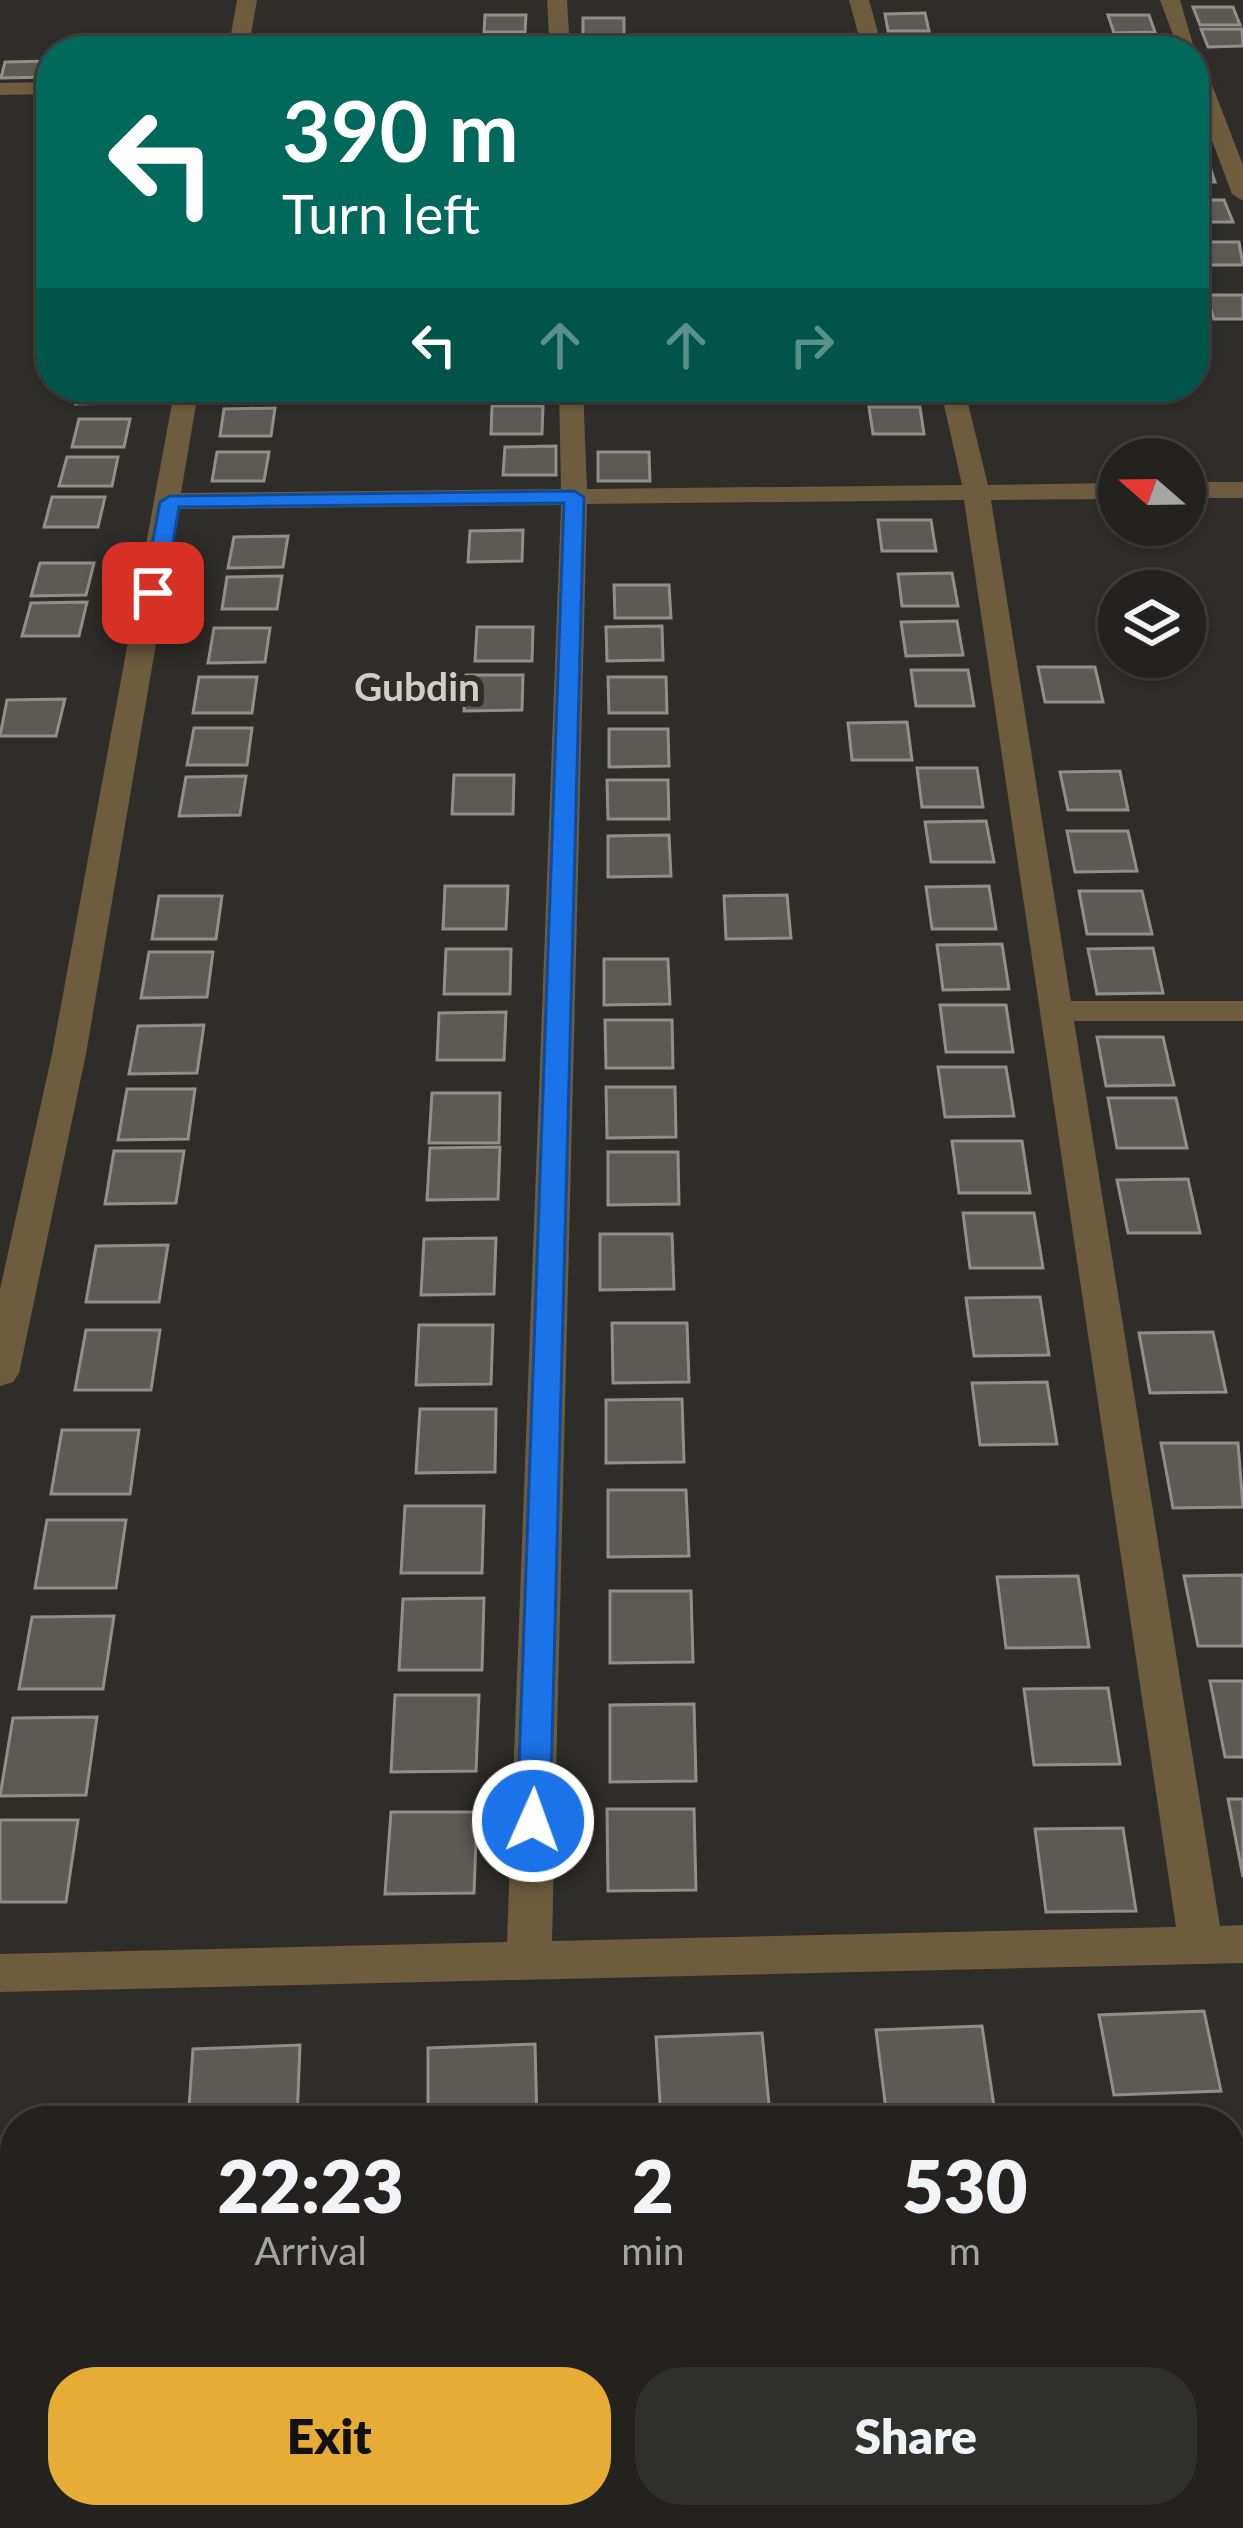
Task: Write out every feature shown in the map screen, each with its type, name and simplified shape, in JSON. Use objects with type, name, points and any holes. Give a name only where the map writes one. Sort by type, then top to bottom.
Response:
[{"type":"street","points":[[241,36],[248,0]]},
{"type":"street","points":[[557,0],[559,36]]},
{"type":"street","points":[[859,0],[869,36]]},
{"type":"street","points":[[1170,0],[1183,36]]},
{"type":"street","points":[[0,88],[36,88]]},
{"type":"street","points":[[1209,108],[1243,194]]},
{"type":"street","points":[[0,1373],[69,1054],[185,402]]},
{"type":"street","points":[[529,1963],[574,497],[571,402]]},
{"type":"street","points":[[0,1973],[1222,1945],[1058,1011],[976,491],[955,402]]},
{"type":"street","points":[[170,502],[1098,490]]},
{"type":"street","points":[[1206,490],[1243,490]]},
{"type":"street","points":[[1058,1011],[1243,1012]]},
{"type":"building","points":[[1193,7],[1233,7],[1240,25],[1200,25]]},
{"type":"building","points":[[925,13],[929,31],[888,31],[885,14]]},
{"type":"building","points":[[485,15],[526,15],[525,32],[484,32]]},
{"type":"building","points":[[1108,15],[1149,15],[1155,32],[1114,33]]},
{"type":"building","points":[[583,18],[624,18],[624,35],[583,36]]},
{"type":"building","points":[[1201,29],[1242,29],[1243,46],[1209,47],[1209,36]]},
{"type":"building","points":[[36,61],[36,77],[1,78],[5,62]]},
{"type":"building","points":[[1209,200],[1224,200],[1233,222],[1209,222]]},
{"type":"building","points":[[1209,242],[1239,242],[1243,265],[1209,265]]},
{"type":"building","points":[[1209,295],[1243,295],[1243,319],[1214,319]]},
{"type":"building","points":[[492,406],[543,406],[542,434],[491,434]]},
{"type":"building","points":[[869,407],[920,407],[924,434],[873,434]]},
{"type":"building","points":[[275,408],[271,436],[220,436],[224,409]]},
{"type":"building","points":[[79,419],[130,419],[124,447],[72,447]]},
{"type":"building","points":[[556,446],[556,475],[503,475],[505,447]]},
{"type":"building","points":[[217,452],[269,452],[264,481],[212,481]]},
{"type":"building","points":[[598,452],[649,452],[650,481],[598,481]]},
{"type":"building","points":[[67,457],[118,457],[112,486],[59,486]]},
{"type":"building","points":[[52,497],[105,497],[98,527],[44,527]]},
{"type":"building","points":[[878,520],[931,520],[936,551],[882,551]]},
{"type":"building","points":[[523,530],[522,561],[468,562],[470,531]]},
{"type":"building","points":[[288,536],[283,567],[228,568],[234,537]]},
{"type":"building","points":[[40,563],[94,563],[86,595],[31,596]]},
{"type":"building","points":[[952,573],[958,606],[902,606],[898,574]]},
{"type":"building","points":[[282,576],[277,609],[222,609],[227,577]]},
{"type":"building","points":[[614,585],[669,585],[671,618],[615,618]]},
{"type":"building","points":[[87,602],[79,636],[22,636],[31,603]]},
{"type":"building","points":[[957,621],[963,655],[906,656],[901,622]]},
{"type":"building","points":[[662,626],[663,660],[607,661],[606,627]]},
{"type":"building","points":[[477,627],[533,627],[532,661],[475,661]]},
{"type":"building","points":[[214,628],[270,628],[265,662],[208,663]]},
{"type":"building","points":[[1038,667],[1095,667],[1103,702],[1045,702]]},
{"type":"building","points":[[911,670],[968,670],[974,706],[916,706]]},
{"type":"building","points":[[466,675],[523,675],[522,710],[464,711]]},
{"type":"building","points":[[199,677],[257,677],[252,713],[193,713]]},
{"type":"building","points":[[608,677],[666,677],[667,713],[609,713]]},
{"type":"building","points":[[65,699],[56,736],[0,736],[7,700]]},
{"type":"building","points":[[907,722],[912,760],[852,760],[848,723]]},
{"type":"building","points":[[194,728],[252,728],[247,765],[187,765]]},
{"type":"building","points":[[609,729],[668,729],[669,766],[609,767]]},
{"type":"building","points":[[917,768],[977,768],[983,807],[922,807]]},
{"type":"building","points":[[1120,771],[1128,810],[1068,810],[1060,772]]},
{"type":"building","points":[[454,775],[514,775],[513,814],[452,814]]},
{"type":"building","points":[[246,776],[240,815],[179,816],[186,777]]},
{"type":"building","points":[[607,780],[668,780],[669,819],[608,819]]},
{"type":"building","points":[[986,821],[994,862],[931,862],[925,822]]},
{"type":"building","points":[[1067,831],[1128,831],[1137,871],[1075,872]]},
{"type":"building","points":[[669,835],[671,876],[608,877],[608,836]]},
{"type":"building","points":[[445,886],[508,886],[506,929],[443,929]]},
{"type":"building","points":[[989,886],[996,929],[932,929],[926,887]]},
{"type":"building","points":[[1079,891],[1142,891],[1152,934],[1087,934]]},
{"type":"building","points":[[787,895],[791,938],[726,939],[724,896]]},
{"type":"building","points":[[159,896],[222,896],[216,939],[152,939]]},
{"type":"building","points":[[1002,944],[1009,989],[943,990],[937,945]]},
{"type":"building","points":[[1153,948],[1163,993],[1097,994],[1088,949]]},
{"type":"building","points":[[446,949],[511,949],[510,994],[444,994]]},
{"type":"building","points":[[149,952],[213,952],[207,997],[141,998]]},
{"type":"building","points":[[604,959],[668,959],[670,1004],[604,1005]]},
{"type":"building","points":[[940,1005],[1006,1005],[1013,1052],[946,1052]]},
{"type":"building","points":[[506,1012],[504,1060],[437,1060],[439,1013]]},
{"type":"building","points":[[605,1020],[672,1020],[673,1068],[606,1068]]},
{"type":"building","points":[[204,1025],[197,1073],[129,1074],[138,1026]]},
{"type":"building","points":[[1097,1037],[1163,1037],[1174,1085],[1106,1086]]},
{"type":"building","points":[[938,1067],[1006,1067],[1014,1116],[945,1117]]},
{"type":"building","points":[[606,1087],[675,1087],[676,1137],[607,1138]]},
{"type":"building","points":[[127,1089],[195,1089],[188,1139],[118,1140]]},
{"type":"building","points":[[432,1093],[500,1093],[499,1143],[429,1143]]},
{"type":"building","points":[[1108,1098],[1176,1098],[1187,1148],[1117,1148]]},
{"type":"building","points":[[952,1141],[1022,1141],[1030,1193],[959,1193]]},
{"type":"building","points":[[500,1147],[498,1199],[427,1200],[430,1148]]},
{"type":"building","points":[[114,1151],[184,1151],[176,1203],[105,1204]]},
{"type":"building","points":[[608,1152],[678,1152],[679,1204],[608,1205]]},
{"type":"building","points":[[1188,1179],[1200,1233],[1128,1233],[1117,1180]]},
{"type":"building","points":[[963,1213],[1034,1213],[1043,1268],[970,1268]]},
{"type":"building","points":[[600,1234],[672,1234],[674,1289],[600,1290]]},
{"type":"building","points":[[496,1238],[494,1294],[421,1295],[424,1239]]},
{"type":"building","points":[[168,1245],[159,1302],[86,1302],[96,1246]]},
{"type":"building","points":[[1040,1297],[1049,1355],[974,1356],[966,1298]]},
{"type":"building","points":[[612,1323],[687,1323],[689,1382],[613,1383]]},
{"type":"building","points":[[419,1325],[493,1325],[491,1384],[416,1385]]},
{"type":"building","points":[[86,1330],[160,1330],[151,1390],[75,1390]]},
{"type":"building","points":[[1213,1332],[1226,1392],[1150,1393],[1139,1333]]},
{"type":"building","points":[[1047,1382],[1057,1444],[980,1445],[972,1383]]},
{"type":"building","points":[[682,1399],[684,1462],[606,1463],[606,1400]]},
{"type":"building","points":[[420,1409],[496,1409],[495,1472],[416,1473]]},
{"type":"building","points":[[62,1430],[139,1430],[130,1494],[51,1494]]},
{"type":"building","points":[[1161,1443],[1238,1443],[1243,1507],[1173,1508]]},
{"type":"building","points":[[608,1490],[686,1490],[689,1556],[608,1557]]},
{"type":"building","points":[[405,1506],[484,1506],[482,1573],[401,1573]]},
{"type":"building","points":[[47,1520],[126,1520],[116,1588],[35,1588]]},
{"type":"building","points":[[1243,1575],[1243,1646],[1198,1646],[1184,1576]]},
{"type":"building","points":[[1078,1576],[1089,1647],[1006,1648],[997,1577]]},
{"type":"building","points":[[610,1591],[691,1591],[693,1662],[610,1663]]},
{"type":"building","points":[[484,1598],[482,1670],[399,1670],[403,1599]]},
{"type":"building","points":[[114,1616],[103,1689],[19,1689],[32,1617]]},
{"type":"building","points":[[1210,1681],[1243,1681],[1243,1757],[1225,1757]]},
{"type":"building","points":[[1108,1688],[1120,1764],[1034,1765],[1024,1689]]},
{"type":"building","points":[[395,1695],[479,1695],[476,1771],[391,1772]]},
{"type":"building","points":[[694,1704],[696,1781],[610,1782],[610,1705]]},
{"type":"building","points":[[97,1717],[86,1795],[0,1796],[13,1718]]},
{"type":"building","points":[[1228,1799],[1243,1799],[1243,1877]]},
{"type":"building","points":[[607,1809],[694,1809],[696,1890],[608,1891]]},
{"type":"building","points":[[391,1812],[477,1812],[474,1893],[385,1894]]},
{"type":"building","points":[[0,1820],[78,1820],[66,1902],[0,1902]]},
{"type":"building","points":[[1123,1828],[1136,1911],[1046,1912],[1035,1829]]},
{"type":"building","points":[[1204,2011],[1221,2091],[1114,2095],[1099,2015]]},
{"type":"building","points":[[982,2026],[994,2106],[886,2106],[876,2030]]},
{"type":"building","points":[[762,2033],[769,2106],[660,2106],[656,2037]]},
{"type":"building","points":[[535,2044],[537,2106],[428,2106],[428,2048]]},
{"type":"building","points":[[300,2045],[298,2106],[189,2106],[193,2049]]},
{"type":"district","name":"Gubdin","points":[[417,686]]},
{"type":"route","points":[[153,593],[170,502],[574,497],[533,1821]]}]
